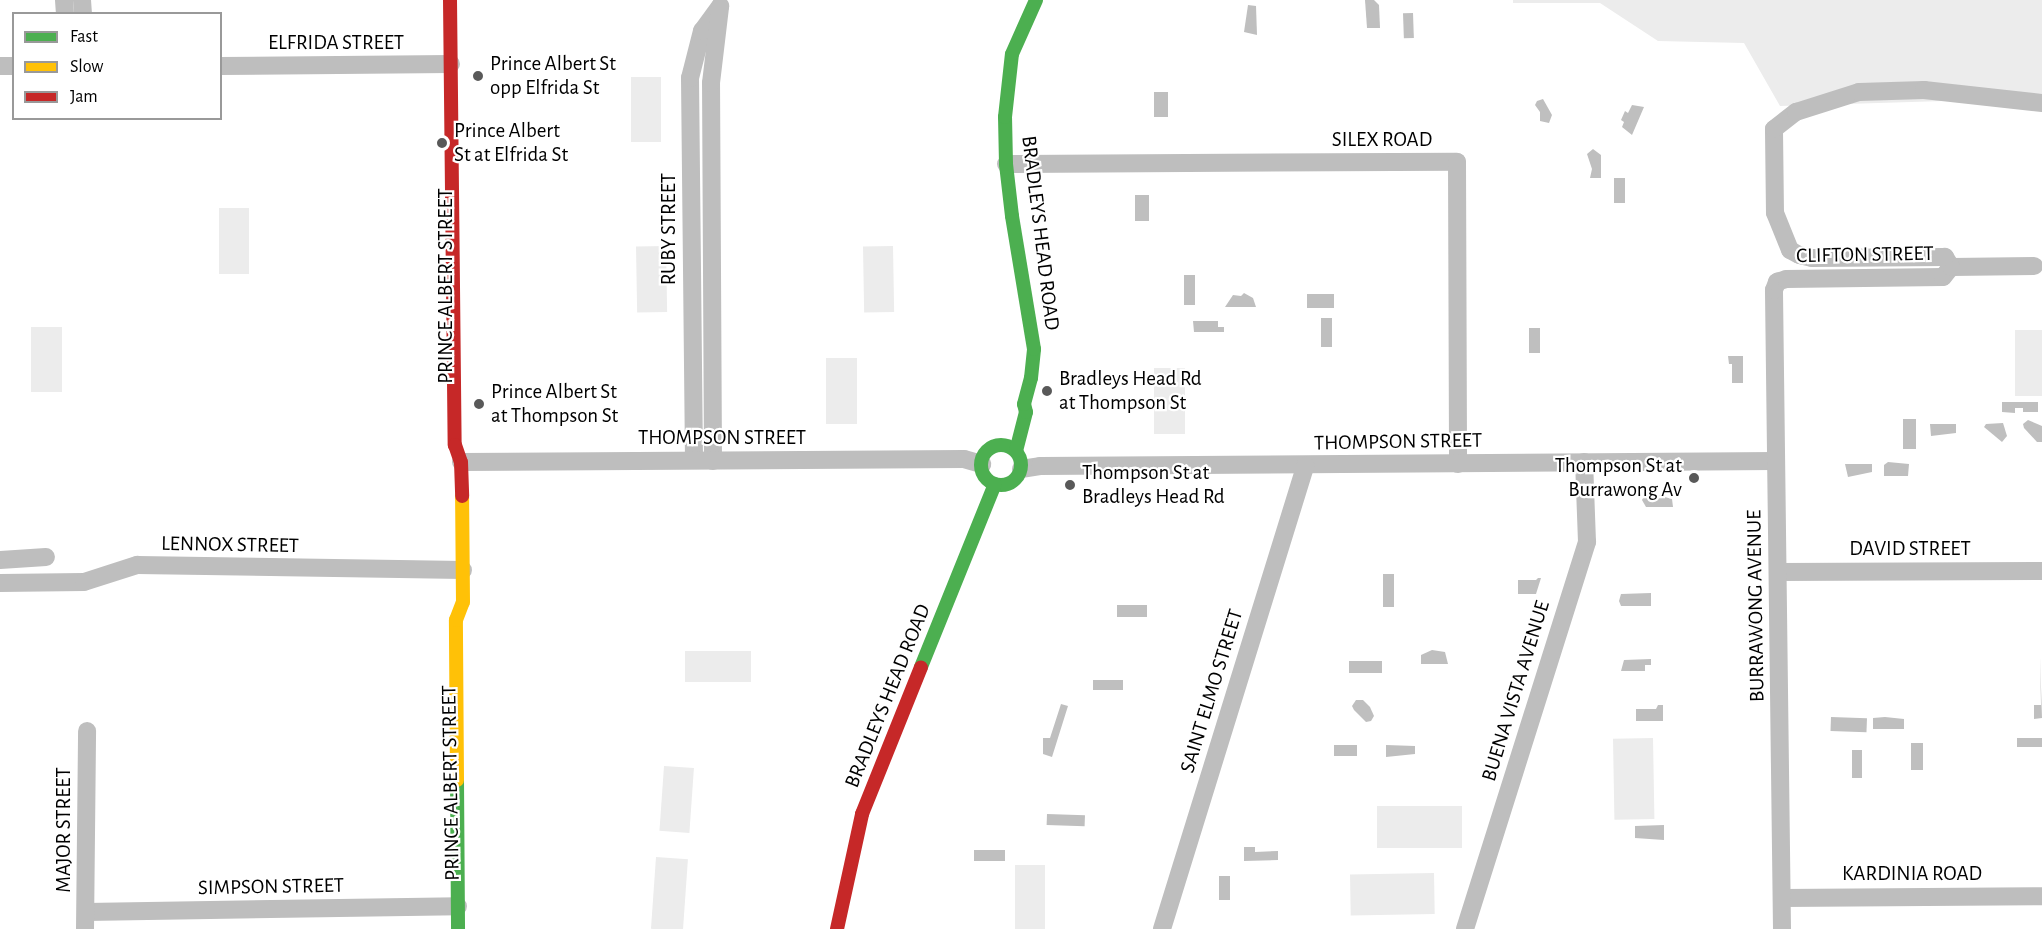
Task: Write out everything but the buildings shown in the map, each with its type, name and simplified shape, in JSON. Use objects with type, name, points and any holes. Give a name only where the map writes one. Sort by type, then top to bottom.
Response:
[{"type":"main road","name":"PRINCE ALBERT STREET","points":[[450,0],[458,61],[455,445],[461,462],[463,602],[470,621]]},
{"type":"main road","name":"BRADLEYS HEAD ROAD","points":[[998,446],[1008,424],[1024,404],[1034,365],[1034,350],[1006,164],[1006,94],[1012,54],[1036,0]]},
{"type":"main road","name":"BRADLEYS HEAD ROAD","points":[[1018,460],[1026,412],[1024,404]]},
{"type":"main road","points":[[998,446],[1008,446],[1018,460],[1014,481],[1002,485],[995,484],[985,476],[982,464],[987,452],[998,446]]},
{"type":"main road","name":"BRADLEYS HEAD ROAD","points":[[837,929],[862,814],[995,484]]},
{"type":"main road","name":"PRINCE ALBERT STREET","points":[[458,929],[456,620],[463,602]]},
{"type":"street","name":"RUBY STREET","points":[[693,460],[690,78],[702,31],[721,3]]},
{"type":"street","name":"RUBY STREET","points":[[713,460],[711,83],[721,3]]},
{"type":"street","name":"ELFRIDA STREET","points":[[222,66],[458,61]]},
{"type":"street","name":"CLIFTON STREET","points":[[1951,267],[1945,257],[1812,258],[1790,250],[1775,213],[1774,129],[1796,112],[1859,92],[1924,90],[2042,103]]},
{"type":"street","name":"SILEX ROAD","points":[[1006,164],[1457,162],[1458,464]]},
{"type":"street","name":"CLIFTON STREET","points":[[1951,267],[2034,266]]},
{"type":"street","name":"CLIFTON STREET","points":[[1777,282],[1786,279],[1943,277],[1951,267]]},
{"type":"street","name":"BURRAWONG AVENUE","points":[[1777,282],[1774,290],[1782,929]]},
{"type":"street","name":"THOMPSON STREET","points":[[461,462],[964,459],[982,464]]},
{"type":"street","name":"THOMPSON STREET","points":[[1018,460],[1040,466],[1305,466],[1776,461]]},
{"type":"street","name":"BUENA VISTA AVENUE","points":[[1465,929],[1587,542],[1584,462]]},
{"type":"street","name":"SAINT ELMO STREET","points":[[1162,929],[1305,466]]},
{"type":"street","points":[[0,560],[46,557]]},
{"type":"street","name":"LENNOX STREET","points":[[0,583],[84,582],[137,565],[463,570]]},
{"type":"street","name":"DAVID STREET","points":[[1779,572],[2042,571]]},
{"type":"street","name":"MAJOR STREET","points":[[85,921],[87,731]]},
{"type":"street","name":"KARDINIA ROAD","points":[[1782,898],[2042,896]]},
{"type":"street","name":"SIMPSON STREET","points":[[85,921],[458,906]]},
{"type":"shaded area","points":[[1365,0],[1374,0],[1379,5],[1380,28],[1367,28]]},
{"type":"shaded area","points":[[1513,0],[2042,0],[2042,98],[1780,106],[1744,43],[1658,41],[1600,3],[1513,3]]},
{"type":"shaded area","points":[[1248,5],[1256,6],[1257,35],[1244,32]]},
{"type":"shaded area","points":[[1403,13],[1413,13],[1414,38],[1404,38]]},
{"type":"shaded area","points":[[631,77],[661,77],[661,142],[631,142]]},
{"type":"shaded area","points":[[1154,92],[1168,92],[1168,117],[1154,117]]},
{"type":"shaded area","points":[[1543,99],[1552,115],[1549,123],[1540,121],[1540,112],[1535,105],[1537,101]]},
{"type":"shaded area","points":[[1632,105],[1644,107],[1632,135],[1622,127],[1624,122],[1621,120],[1625,111],[1628,113]]},
{"type":"shaded area","points":[[1593,149],[1601,155],[1601,178],[1590,178],[1592,169],[1587,154]]},
{"type":"shaded area","points":[[1614,178],[1625,178],[1625,203],[1614,203]]},
{"type":"shaded area","points":[[1135,195],[1149,195],[1149,221],[1135,221]]},
{"type":"shaded area","points":[[219,208],[249,208],[249,274],[219,274]]},
{"type":"shaded area","points":[[666,246],[667,312],[637,313],[636,247]]},
{"type":"shaded area","points":[[893,246],[894,312],[864,313],[863,247]]},
{"type":"shaded area","points":[[1184,275],[1195,275],[1195,305],[1184,305]]},
{"type":"shaded area","points":[[1244,293],[1253,298],[1256,307],[1225,307],[1233,295],[1241,296]]},
{"type":"shaded area","points":[[1307,294],[1334,294],[1334,308],[1307,308]]},
{"type":"shaded area","points":[[1321,318],[1332,318],[1332,347],[1321,347]]},
{"type":"shaded area","points":[[1193,321],[1218,321],[1218,327],[1224,327],[1224,332],[1194,332]]},
{"type":"shaded area","points":[[31,327],[62,327],[62,392],[31,392]]},
{"type":"shaded area","points":[[1529,328],[1540,328],[1540,353],[1529,353]]},
{"type":"shaded area","points":[[2015,330],[2042,330],[2042,396],[2015,396]]},
{"type":"shaded area","points":[[1728,356],[1743,356],[1743,383],[1732,383],[1732,364],[1729,364]]},
{"type":"shaded area","points":[[826,358],[857,358],[857,424],[826,424]]},
{"type":"shaded area","points":[[1154,368],[1185,368],[1185,434],[1154,434]]},
{"type":"shaded area","points":[[2002,402],[2038,402],[2038,412],[2023,412],[2023,408],[2015,408],[2015,413],[2002,412]]},
{"type":"shaded area","points":[[1903,419],[1916,419],[1916,449],[1903,449]]},
{"type":"shaded area","points":[[2028,420],[2042,426],[2042,442],[2037,442],[2024,428],[2023,424]]},
{"type":"shaded area","points":[[2003,423],[2007,436],[2002,442],[1984,427],[1986,424]]},
{"type":"shaded area","points":[[1930,424],[1956,424],[1956,433],[1931,436]]},
{"type":"shaded area","points":[[1888,462],[1909,464],[1908,476],[1884,476],[1884,465]]},
{"type":"shaded area","points":[[1845,464],[1872,464],[1872,472],[1848,477]]},
{"type":"shaded area","points":[[1654,494],[1672,499],[1673,507],[1646,507],[1642,500],[1644,496]]},
{"type":"shaded area","points":[[1383,574],[1394,574],[1394,607],[1383,607]]},
{"type":"shaded area","points":[[1541,578],[1536,594],[1518,594],[1518,580]]},
{"type":"shaded area","points":[[1651,593],[1651,606],[1621,606],[1619,601],[1621,594]]},
{"type":"shaded area","points":[[1117,605],[1147,605],[1147,617],[1117,617]]},
{"type":"shaded area","points":[[1432,650],[1445,652],[1448,664],[1421,664],[1421,655]]},
{"type":"shaded area","points":[[685,651],[751,651],[751,682],[685,682]]},
{"type":"shaded area","points":[[2040,656],[2042,718],[2034,719],[2034,705],[2041,705]]},
{"type":"shaded area","points":[[1651,659],[1651,665],[1645,665],[1645,671],[1621,671],[1624,660]]},
{"type":"shaded area","points":[[1349,661],[1382,661],[1382,673],[1349,673]]},
{"type":"shaded area","points":[[1093,680],[1123,680],[1123,690],[1093,690]]},
{"type":"shaded area","points":[[1356,700],[1363,700],[1370,707],[1374,716],[1371,721],[1366,722],[1354,710],[1352,706]]},
{"type":"shaded area","points":[[1061,704],[1068,706],[1052,757],[1043,754],[1043,738],[1050,738]]},
{"type":"shaded area","points":[[1658,705],[1663,705],[1663,721],[1636,721],[1636,709],[1656,709]]},
{"type":"shaded area","points":[[1831,717],[1867,718],[1866,732],[1831,731]]},
{"type":"shaded area","points":[[1873,718],[1904,719],[1904,729],[1873,729]]},
{"type":"shaded area","points":[[1653,738],[1654,819],[1614,820],[1613,739]]},
{"type":"shaded area","points":[[2017,738],[2042,738],[2042,747],[2017,747]]},
{"type":"shaded area","points":[[1911,743],[1923,743],[1923,770],[1911,770]]},
{"type":"shaded area","points":[[1334,745],[1357,745],[1357,756],[1334,756]]},
{"type":"shaded area","points":[[1386,745],[1415,746],[1415,754],[1386,757]]},
{"type":"shaded area","points":[[1852,750],[1862,750],[1862,778],[1852,778]]},
{"type":"shaded area","points":[[664,766],[694,768],[689,833],[659,831]]},
{"type":"shaded area","points":[[1377,806],[1462,806],[1462,848],[1377,848]]},
{"type":"shaded area","points":[[1047,814],[1085,815],[1085,826],[1047,825]]},
{"type":"shaded area","points":[[1664,825],[1664,840],[1635,838],[1635,826]]},
{"type":"shaded area","points":[[1244,847],[1255,847],[1255,852],[1278,851],[1278,860],[1244,861]]},
{"type":"shaded area","points":[[974,850],[1005,850],[1005,861],[974,861]]},
{"type":"shaded area","points":[[656,857],[688,859],[683,929],[651,929]]},
{"type":"shaded area","points":[[1015,865],[1045,865],[1045,929],[1015,929]]},
{"type":"shaded area","points":[[1434,873],[1435,914],[1351,915],[1350,874]]},
{"type":"shaded area","points":[[1219,876],[1230,876],[1230,900],[1219,900]]},
{"type":"traffic: fast","points":[[1016,451],[1026,412],[1024,404],[1031,378],[1034,349],[1012,216],[1006,164],[1005,117],[1012,54],[1036,0]]},
{"type":"traffic: fast","points":[[1001,445],[1015,451],[1021,465],[1015,479],[1001,485],[987,479],[981,465],[987,451],[1001,445]]},
{"type":"traffic: fast","points":[[921,667],[995,484]]},
{"type":"traffic: fast","points":[[457,780],[458,929]]},
{"type":"traffic: slow","points":[[457,780],[456,620],[463,602],[462,496]]},
{"type":"traffic: jam","points":[[450,0],[455,445],[461,462],[462,496]]},
{"type":"traffic: jam","points":[[837,929],[862,814],[921,667]]},
{"type":"place","name":"Prince Albert St opp Elfrida St","points":[[478,76]]},
{"type":"place","name":"Prince Albert St at Elfrida St","points":[[442,143]]},
{"type":"place","name":"Bradleys Head Rd at Thompson St","points":[[1047,391]]},
{"type":"place","name":"Prince Albert St at Thompson St","points":[[479,404]]},
{"type":"place","name":"Thompson St at Burrawong Av","points":[[1694,478]]},
{"type":"place","name":"Thompson St at Bradleys Head Rd","points":[[1070,485]]}]
